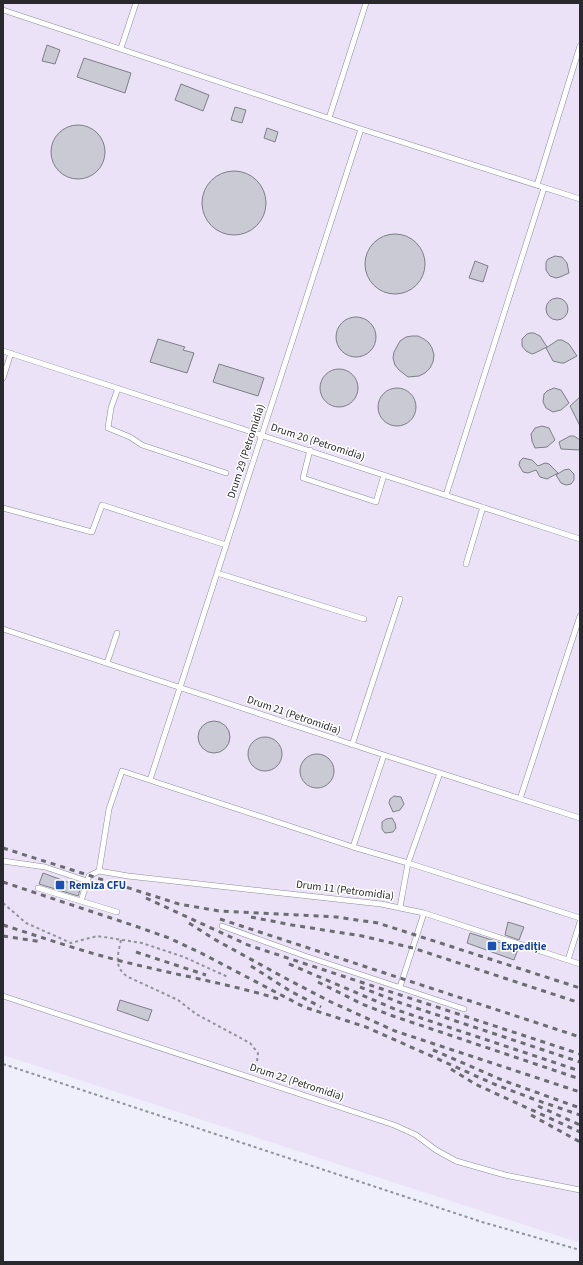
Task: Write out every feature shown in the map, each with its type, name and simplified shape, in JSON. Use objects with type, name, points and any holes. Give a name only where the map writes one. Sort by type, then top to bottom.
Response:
[{"type":"lane","points":[[121,48],[136,3]]},
{"type":"lane","points":[[329,118],[366,3]]},
{"type":"lane","points":[[3,10],[361,129],[580,199]]},
{"type":"lane","points":[[537,185],[580,46]]},
{"type":"lane","name":"Drum 29 (Petromidia)","points":[[150,780],[361,129]]},
{"type":"lane","points":[[446,495],[544,188]]},
{"type":"lane","name":"Drum 20 (Petromidia)","points":[[3,351],[262,434],[580,539]]},
{"type":"lane","points":[[3,378],[11,353]]},
{"type":"lane","points":[[118,388],[111,408],[108,428],[130,437],[142,445],[226,473]]},
{"type":"lane","points":[[310,450],[303,478],[376,502],[384,475]]},
{"type":"lane","points":[[3,508],[92,532],[102,505],[226,545]]},
{"type":"lane","points":[[466,564],[483,507]]},
{"type":"lane","points":[[217,573],[364,619]]},
{"type":"lane","points":[[352,745],[400,599]]},
{"type":"lane","points":[[520,799],[580,616]]},
{"type":"lane","name":"Drum 21 (Petromidia)","points":[[3,629],[384,756],[580,818]]},
{"type":"lane","points":[[107,663],[117,633]]},
{"type":"lane","points":[[352,847],[384,756]]},
{"type":"lane","points":[[81,901],[89,876],[99,871],[109,809],[122,771],[352,847],[408,863],[580,918]]},
{"type":"lane","points":[[400,907],[408,863],[440,773]]},
{"type":"lane","points":[[3,861],[45,867],[87,881]]},
{"type":"lane","name":"Drum 11 (Petromidia)","points":[[99,871],[128,876],[400,907],[424,913],[580,964]]},
{"type":"lane","points":[[38,888],[116,912]]},
{"type":"lane","points":[[400,987],[424,913]]},
{"type":"lane","points":[[568,960],[580,922]]},
{"type":"lane","points":[[222,926],[305,956],[464,1009]]},
{"type":"lane","name":"Drum 22 (Petromidia)","points":[[3,996],[252,1077],[407,1130],[436,1150],[456,1161],[505,1176],[580,1190]]},
{"type":"path","points":[[3,903],[26,923],[71,943],[97,936],[142,943],[184,956],[228,977]]},
{"type":"path","points":[[121,940],[117,960],[122,973],[178,1000],[196,1014],[250,1043],[258,1053],[252,1077]]},
{"type":"path","points":[[3,1064],[482,1222],[580,1250]]},
{"type":"shaded area","points":[[3,3],[580,3],[580,1243],[3,1055]]},
{"type":"building","points":[[47,45],[60,50],[55,64],[42,61]]},
{"type":"building","points":[[84,58],[131,73],[125,93],[77,77]]},
{"type":"building","points":[[181,84],[209,95],[203,111],[175,100]]},
{"type":"building","points":[[235,107],[246,110],[242,123],[231,120]]},
{"type":"building","points":[[78,125],[88,127],[97,133],[103,142],[105,152],[103,162],[97,171],[88,177],[78,179],[68,177],[59,171],[53,162],[51,152],[53,142],[59,133],[68,127]]},
{"type":"building","points":[[267,128],[278,132],[275,142],[264,138]]},
{"type":"building","points":[[228,171],[240,171],[257,180],[264,191],[266,203],[264,215],[257,226],[240,235],[228,235],[216,230],[207,221],[202,209],[202,197],[207,185],[216,176]]},
{"type":"building","points":[[395,234],[411,239],[416,243],[420,248],[425,264],[420,280],[416,285],[411,289],[395,294],[379,289],[374,285],[370,280],[365,264],[370,248],[374,243],[379,239]]},
{"type":"building","points":[[555,256],[562,257],[567,263],[569,273],[556,278],[550,276],[546,270],[546,262],[548,259]]},
{"type":"building","points":[[475,261],[488,266],[483,282],[469,278]]},
{"type":"building","points":[[557,298],[565,301],[568,309],[565,317],[557,320],[549,317],[546,309],[549,301]]},
{"type":"building","points":[[356,317],[364,319],[370,323],[374,329],[376,337],[374,345],[370,351],[364,355],[356,357],[348,355],[342,351],[338,345],[336,337],[338,329],[342,323],[348,319]]},
{"type":"building","points":[[530,333],[540,336],[547,347],[532,354],[526,351],[522,346],[522,339]]},
{"type":"building","points":[[418,336],[429,343],[434,355],[430,368],[425,373],[419,376],[408,377],[395,365],[393,358],[394,352],[400,341],[406,337]]},
{"type":"building","points":[[158,339],[185,347],[183,350],[194,353],[187,373],[150,362]]},
{"type":"building","points":[[558,340],[562,340],[569,344],[577,356],[564,363],[553,361],[546,348]]},
{"type":"building","points":[[219,364],[264,378],[258,396],[213,382]]},
{"type":"building","points":[[335,369],[343,369],[353,374],[357,381],[357,395],[353,402],[343,407],[335,407],[325,402],[323,399],[320,392],[320,384],[325,374],[328,372]]},
{"type":"building","points":[[393,388],[401,388],[411,393],[415,400],[415,414],[411,421],[401,426],[393,426],[383,421],[381,418],[378,411],[378,403],[383,393],[386,391]]},
{"type":"building","points":[[554,388],[561,390],[569,403],[561,410],[553,412],[546,408],[543,402],[544,394]]},
{"type":"building","points":[[580,397],[580,426],[570,406]]},
{"type":"building","points":[[542,426],[549,428],[555,440],[547,447],[535,448],[531,434],[535,428]]},
{"type":"building","points":[[570,436],[574,436],[580,440],[580,450],[561,449],[559,442]]},
{"type":"building","points":[[523,458],[532,460],[538,466],[545,463],[549,464],[558,473],[547,479],[540,477],[536,470],[528,473],[523,472],[519,465]]},
{"type":"building","points":[[569,469],[574,474],[574,480],[571,484],[566,485],[561,483],[556,475]]},
{"type":"building","points":[[211,721],[217,721],[226,725],[230,737],[226,749],[217,753],[211,753],[202,749],[198,740],[198,734],[202,725]]},
{"type":"building","points":[[265,737],[277,742],[282,754],[277,766],[265,771],[253,766],[248,754],[253,742]]},
{"type":"building","points":[[314,754],[320,754],[329,759],[333,765],[333,777],[329,783],[320,788],[314,788],[305,783],[300,774],[300,768],[305,759]]},
{"type":"building","points":[[394,796],[401,797],[404,804],[400,810],[393,812],[389,803],[390,799]]},
{"type":"building","points":[[392,818],[396,828],[393,832],[385,833],[382,829],[382,822],[386,819]]},
{"type":"building","name":"Remiza CFU","points":[[43,873],[81,887],[78,896],[39,884]]},
{"type":"building","points":[[508,922],[524,927],[519,940],[505,935]]},
{"type":"building","name":"Expediție","points":[[470,933],[517,948],[518,949],[514,960],[467,943]]},
{"type":"building","points":[[120,1000],[152,1010],[148,1021],[117,1010]]},
{"type":"railway","points":[[3,848],[179,904],[219,911],[336,917],[378,923],[580,988]]},
{"type":"railway","points":[[3,882],[169,938],[201,953],[304,1007],[366,1027],[494,1084],[580,1115]]},
{"type":"railway","points":[[146,898],[248,945],[580,1054]]},
{"type":"railway","points":[[251,917],[362,936],[413,948],[580,1003]]},
{"type":"railway","points":[[220,919],[580,1037]]},
{"type":"railway","points":[[189,923],[214,939],[285,978],[331,1002],[395,1031],[580,1092]]},
{"type":"railway","points":[[3,925],[102,956],[239,988],[279,999]]},
{"type":"railway","points":[[3,936],[42,942]]},
{"type":"railway","points":[[136,952],[206,975]]},
{"type":"railway","points":[[289,964],[397,1010],[580,1071]]},
{"type":"railway","points":[[251,966],[290,991],[321,1007]]},
{"type":"railway","points":[[318,982],[362,1004],[390,1015],[580,1079]]},
{"type":"railway","points":[[360,987],[401,1003],[580,1062]]},
{"type":"railway","points":[[433,1050],[502,1080],[580,1108]]},
{"type":"railway","points":[[451,1069],[475,1084],[580,1132]]},
{"type":"railway","points":[[538,1106],[580,1125]]},
{"type":"railway","points":[[531,1115],[580,1142]]},
{"type":"place","name":"Remiza CFU","points":[[60,885]]},
{"type":"place","name":"Expediție","points":[[492,946]]}]
